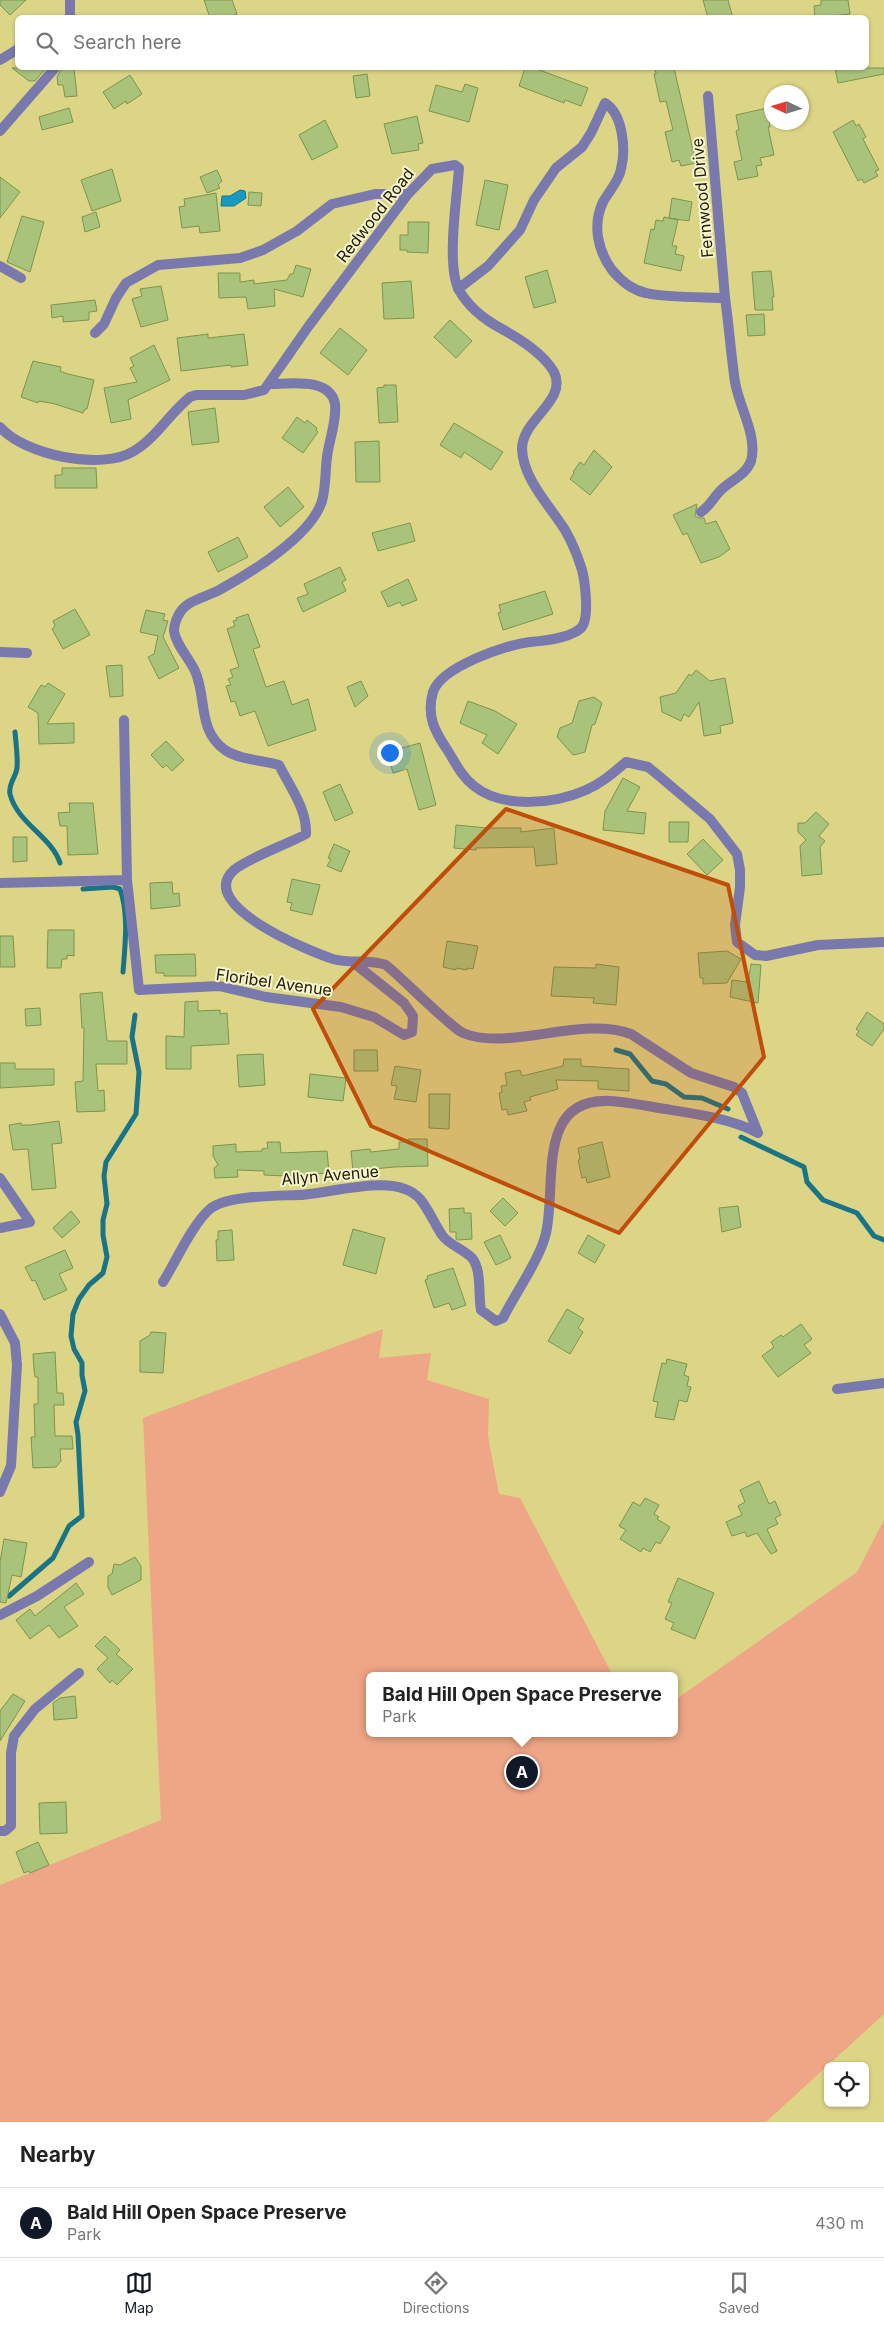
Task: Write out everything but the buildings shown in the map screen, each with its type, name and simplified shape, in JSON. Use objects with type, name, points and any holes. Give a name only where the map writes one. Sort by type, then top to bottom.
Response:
[{"type":"street","points":[[70,0],[70,15]]},
{"type":"street","points":[[0,60],[15,51]]},
{"type":"street","points":[[0,131],[52,70]]},
{"type":"street","name":"Fernwood Drive","points":[[701,512],[710,506],[723,488],[744,473],[750,462],[752,450],[750,435],[735,382],[708,96]]},
{"type":"street","points":[[458,289],[488,266],[520,230],[534,200],[556,168],[582,147],[591,133],[604,103],[611,107],[618,116],[622,156],[621,170],[603,202],[597,231],[600,251],[608,265],[618,278],[630,288],[646,294],[726,298]]},
{"type":"street","name":"Redwood Road","points":[[0,427],[20,441],[54,454],[80,459],[113,459],[138,449],[190,397],[196,395],[236,396],[264,390],[408,194],[432,169],[446,165],[455,165],[459,168],[453,268],[458,289],[476,311],[524,342],[553,370],[555,375],[556,391],[550,403],[537,416],[526,432],[522,445],[522,460],[529,476],[566,533],[576,554],[582,571],[586,605],[583,624],[580,629],[547,642],[529,642],[494,652],[452,672],[438,682],[433,692],[430,709],[432,724],[463,777],[476,788],[492,797],[519,801],[543,801],[587,790],[608,778],[626,762],[648,767],[710,819],[737,854],[740,870],[740,887],[735,925],[737,942],[755,955],[766,956],[818,945],[884,942]]},
{"type":"street","points":[[96,333],[104,324],[116,298],[126,283],[158,265],[240,258],[263,250],[297,231],[332,204],[375,194],[408,194]]},
{"type":"street","points":[[0,266],[21,278]]},
{"type":"street","name":"Floribel Avenue","points":[[269,384],[316,385],[327,389],[334,400],[336,410],[326,459],[326,484],[322,503],[312,522],[291,543],[219,591],[183,606],[176,618],[174,630],[179,643],[196,672],[200,687],[203,717],[209,731],[224,750],[279,765],[304,813],[307,823],[306,834],[234,870],[226,880],[225,888],[229,898],[236,907],[276,934],[304,948],[334,959],[354,963],[377,962],[386,965],[461,1033],[478,1038],[507,1038],[583,1029],[620,1030],[691,1072],[734,1087],[742,1093],[749,1112]]},
{"type":"street","points":[[0,652],[27,653]]},
{"type":"street","name":"Floribel Avenue","points":[[124,720],[127,880],[139,990],[220,986],[266,997],[341,1007],[374,1017],[404,1035],[412,1032],[413,1016],[404,1003],[354,963]]},
{"type":"street","points":[[0,884],[127,880]]},
{"type":"street","name":"Allyn Avenue","points":[[163,1282],[202,1218],[211,1208],[220,1204],[260,1196],[302,1195],[359,1186],[390,1185],[414,1194],[425,1206],[443,1236],[472,1258],[476,1266],[481,1310],[496,1321],[503,1318],[546,1236],[550,1216],[554,1140],[561,1122],[572,1111],[591,1102],[608,1101],[635,1104],[718,1119],[758,1133],[749,1112]]},
{"type":"street","points":[[0,1178],[30,1222],[0,1228]]},
{"type":"street","points":[[0,1314],[16,1343],[18,1365],[11,1466],[0,1492]]},
{"type":"street","points":[[837,1389],[884,1383]]},
{"type":"street","points":[[0,1615],[37,1596],[88,1562]]},
{"type":"street","points":[[0,1831],[5,1831],[11,1826],[12,1820],[11,1754],[14,1736],[35,1709],[79,1673]]},
{"type":"highlighted area","points":[[506,809],[728,885],[764,1057],[619,1233],[371,1126],[313,1009]]},
{"type":"shaded area","points":[[383,1329],[379,1358],[431,1353],[427,1380],[489,1399],[488,1436],[499,1494],[520,1498],[611,1672],[366,1672],[366,1737],[678,1737],[678,1698],[857,1572],[884,1520],[884,2014],[832,2062],[824,2062],[824,2069],[766,2122],[0,2122],[0,1885],[161,1820],[143,1418]]},
{"type":"water","points":[[240,190],[245,191],[246,198],[234,206],[221,206],[222,196],[230,196]]},
{"type":"waterway","points":[[15,732],[17,768],[10,787],[10,794],[20,813],[50,845],[60,863]]},
{"type":"waterway","points":[[83,889],[113,887],[120,889],[125,909],[123,972]]},
{"type":"waterway","points":[[9,1596],[53,1558],[69,1526],[82,1516],[76,1422],[85,1391],[82,1363],[74,1349],[71,1336],[73,1314],[79,1299],[89,1285],[103,1273],[107,1257],[103,1235],[103,1220],[107,1204],[104,1176],[106,1162],[136,1114],[139,1072],[132,1037],[135,1015]]},
{"type":"waterway","points":[[616,1050],[630,1054],[652,1081],[666,1084],[684,1097],[702,1098],[728,1109]]},
{"type":"waterway","points":[[741,1137],[804,1167],[807,1182],[823,1200],[857,1213],[874,1236],[884,1240]]},
{"type":"place","name":"Bald Hill Open Space Preserve","points":[[522,1772]]}]
